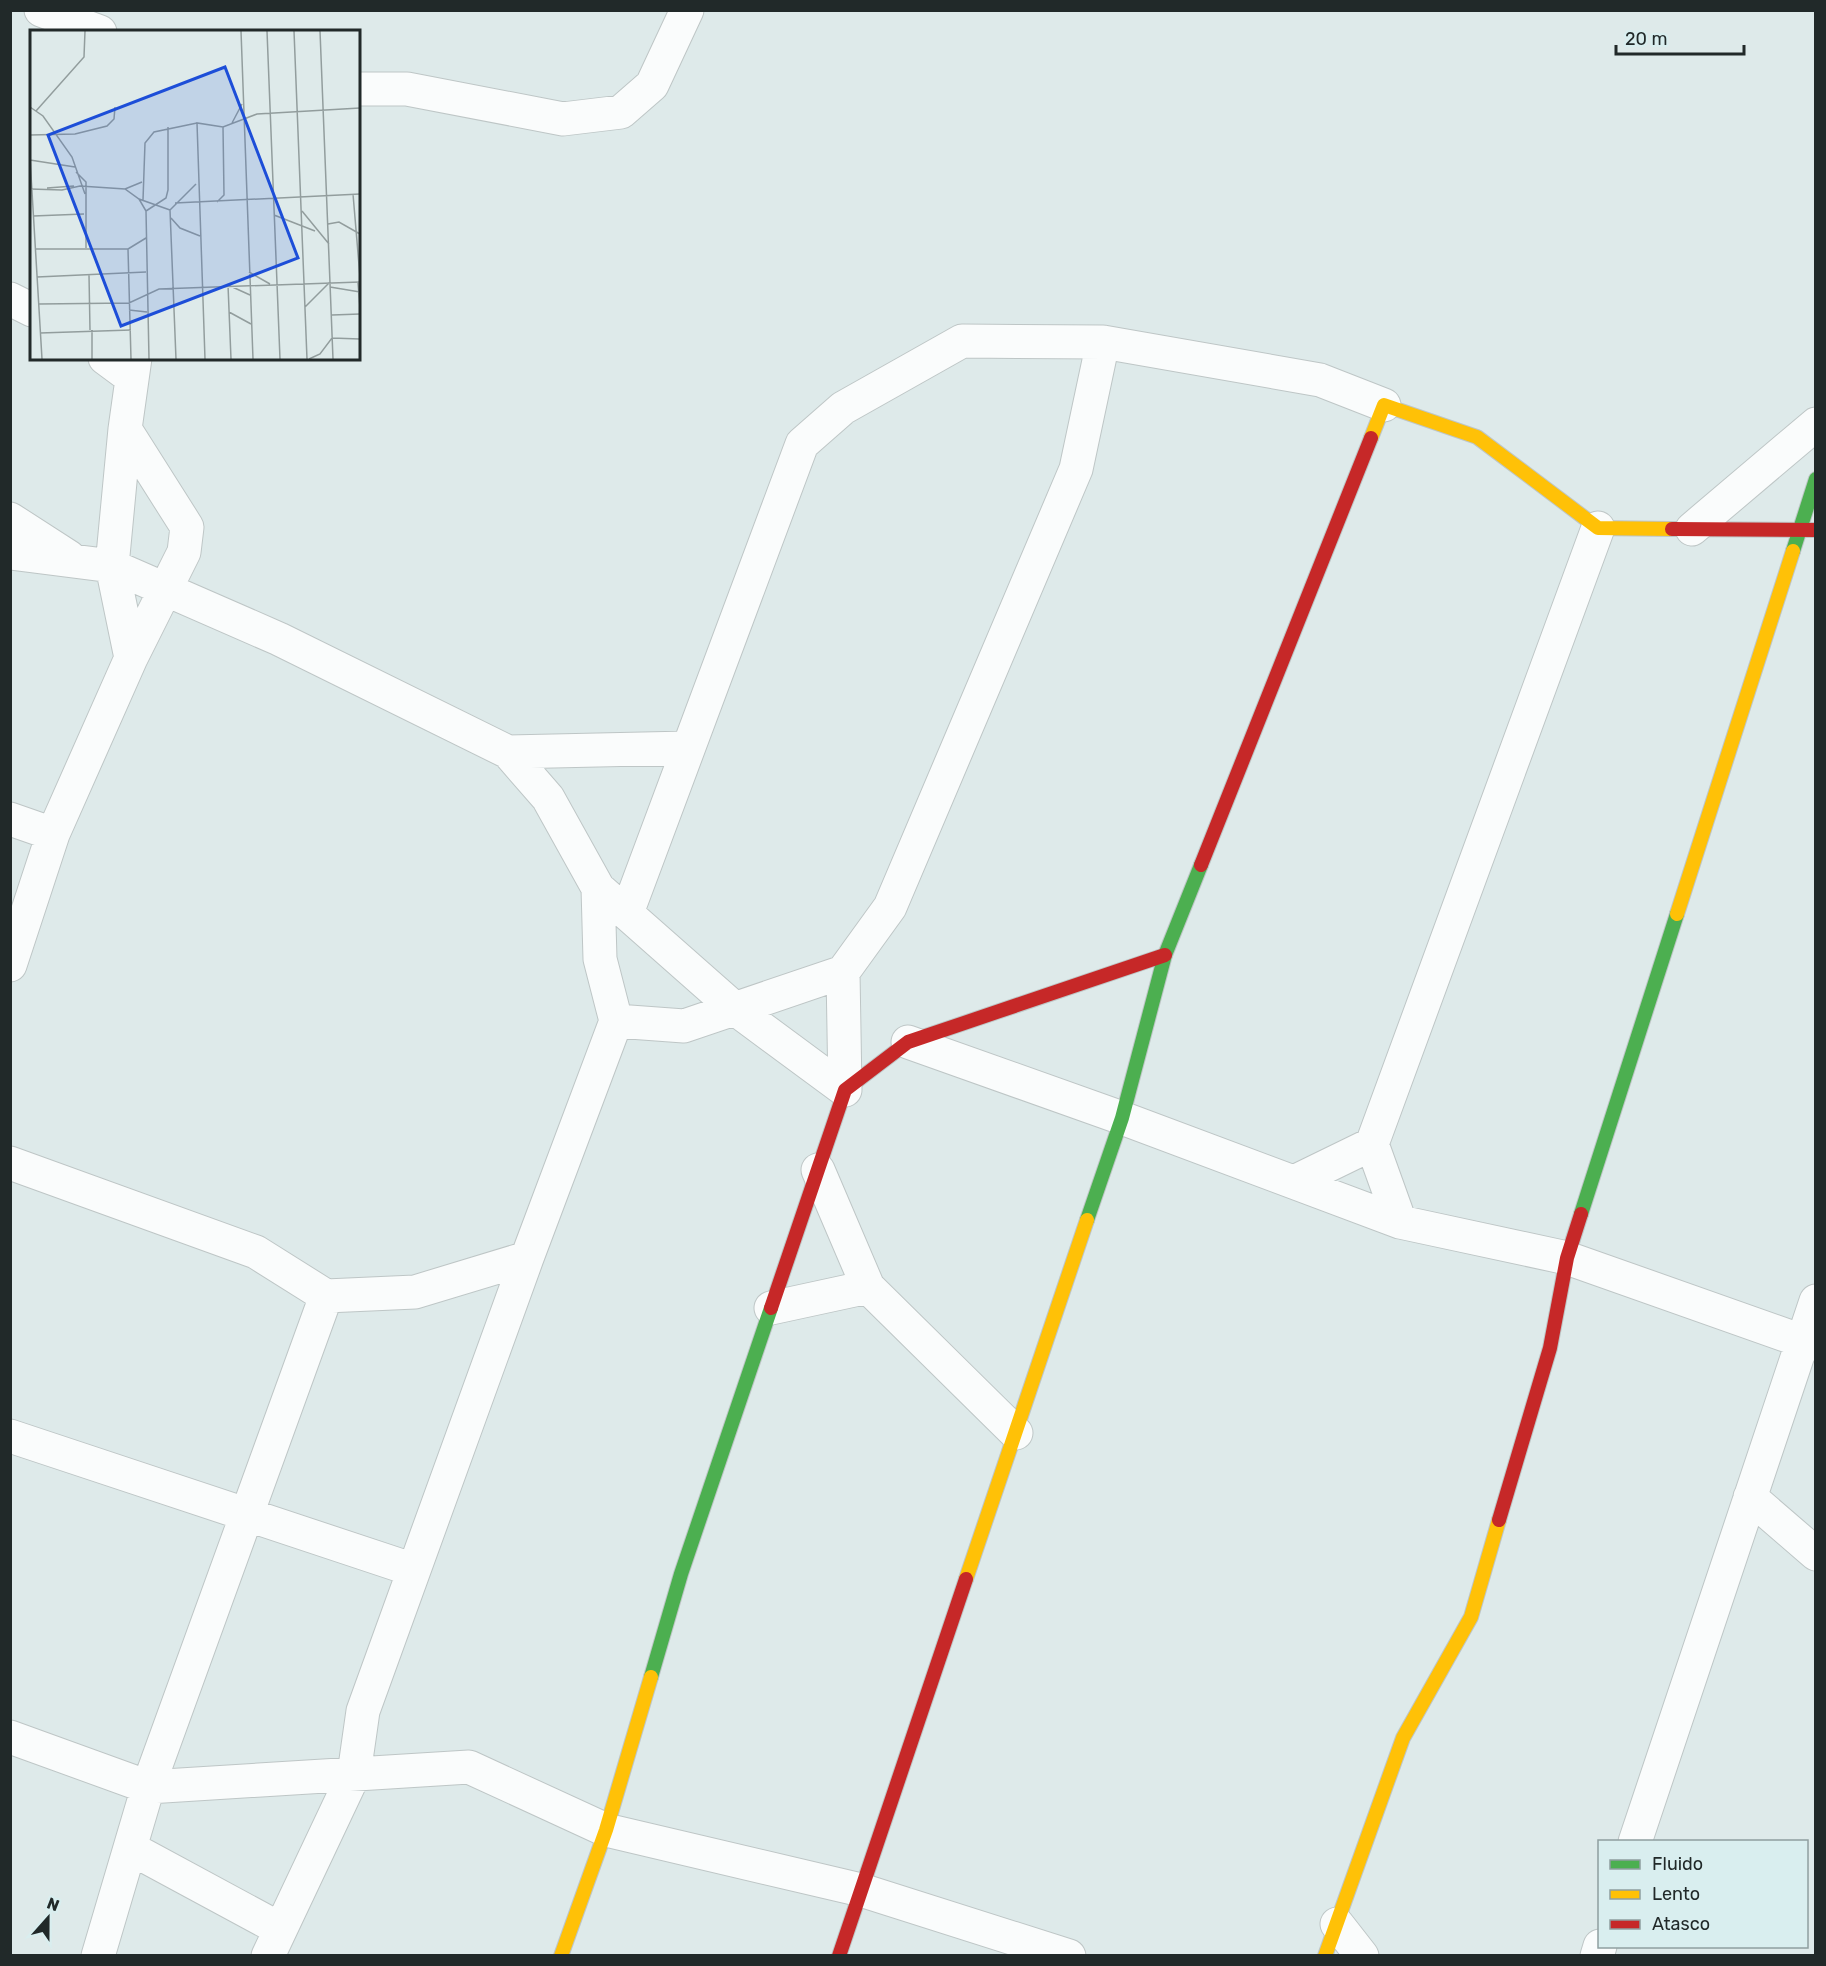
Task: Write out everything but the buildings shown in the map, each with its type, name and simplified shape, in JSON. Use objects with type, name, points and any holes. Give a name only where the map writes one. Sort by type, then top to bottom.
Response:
[{"type":"street","points":[[41,10],[95,26]]},
{"type":"street","points":[[360,89],[407,89],[563,119],[621,112],[652,86],[687,10]]},
{"type":"street","points":[[10,299],[30,309]]},
{"type":"street","points":[[627,913],[802,444],[843,408],[962,341],[1103,342],[1320,380],[1477,437],[1598,528],[1815,530]]},
{"type":"street","points":[[616,1021],[684,1026],[843,972],[891,907],[1076,470],[1103,342]]},
{"type":"street","points":[[111,360],[134,368],[125,429],[112,566],[131,658]]},
{"type":"street","points":[[839,1956],[1122,1118],[1165,955],[1384,405]]},
{"type":"street","points":[[1692,529],[1815,424]]},
{"type":"street","points":[[10,965],[53,834],[131,658],[184,552],[187,527],[125,429]]},
{"type":"street","points":[[1326,1956],[1403,1738],[1471,1617],[1550,1348],[1567,1258],[1815,479]]},
{"type":"street","points":[[10,519],[76,562]]},
{"type":"street","points":[[1400,1222],[1372,1144],[1598,528]]},
{"type":"street","points":[[10,553],[112,566],[279,639],[508,752],[548,798],[598,888],[734,1008],[845,1090]]},
{"type":"street","points":[[508,752],[688,748]]},
{"type":"street","points":[[10,819],[53,834]]},
{"type":"street","points":[[130,1848],[274,1942],[354,1774],[363,1711],[527,1258],[616,1021],[600,959],[598,888]]},
{"type":"street","points":[[845,1090],[908,1042],[1165,955]]},
{"type":"street","points":[[561,1956],[606,1830],[681,1574],[845,1090],[843,972]]},
{"type":"street","points":[[908,1042],[1122,1118],[1400,1222],[1567,1258],[1809,1342]]},
{"type":"street","points":[[1294,1182],[1372,1144]]},
{"type":"street","points":[[10,1163],[256,1252],[326,1296],[415,1292],[527,1258]]},
{"type":"street","points":[[818,1170],[868,1287],[1016,1433]]},
{"type":"street","points":[[771,1308],[868,1287]]},
{"type":"street","points":[[98,1956],[148,1787],[326,1296]]},
{"type":"street","points":[[1636,1840],[1750,1497],[1809,1342],[1815,1301]]},
{"type":"street","points":[[10,1436],[414,1570]]},
{"type":"street","points":[[1750,1497],[1815,1554]]},
{"type":"street","points":[[10,1737],[148,1787],[469,1767],[606,1830],[861,1890],[1069,1956]]},
{"type":"street","points":[[1337,1924],[1362,1956]]},
{"type":"traffic: fast","points":[[1793,551],[1816,479]]},
{"type":"traffic: fast","points":[[1087,1220],[1122,1118],[1165,955],[1201,865]]},
{"type":"traffic: fast","points":[[1581,1214],[1677,914]]},
{"type":"traffic: fast","points":[[651,1677],[681,1574],[771,1308]]},
{"type":"traffic: slow","points":[[1371,438],[1384,405],[1477,437],[1598,528],[1672,529]]},
{"type":"traffic: slow","points":[[1677,914],[1793,551]]},
{"type":"traffic: slow","points":[[966,1579],[1087,1220]]},
{"type":"traffic: slow","points":[[1325,1956],[1403,1738],[1471,1617],[1499,1520]]},
{"type":"traffic: slow","points":[[561,1956],[606,1830],[651,1677]]},
{"type":"traffic: jam","points":[[1201,865],[1371,438]]},
{"type":"traffic: jam","points":[[1672,529],[1816,530]]},
{"type":"traffic: jam","points":[[771,1308],[845,1090],[908,1042],[1165,955]]},
{"type":"traffic: jam","points":[[1499,1520],[1550,1348],[1567,1258],[1581,1214]]},
{"type":"traffic: jam","points":[[839,1956],[966,1579]]}]
